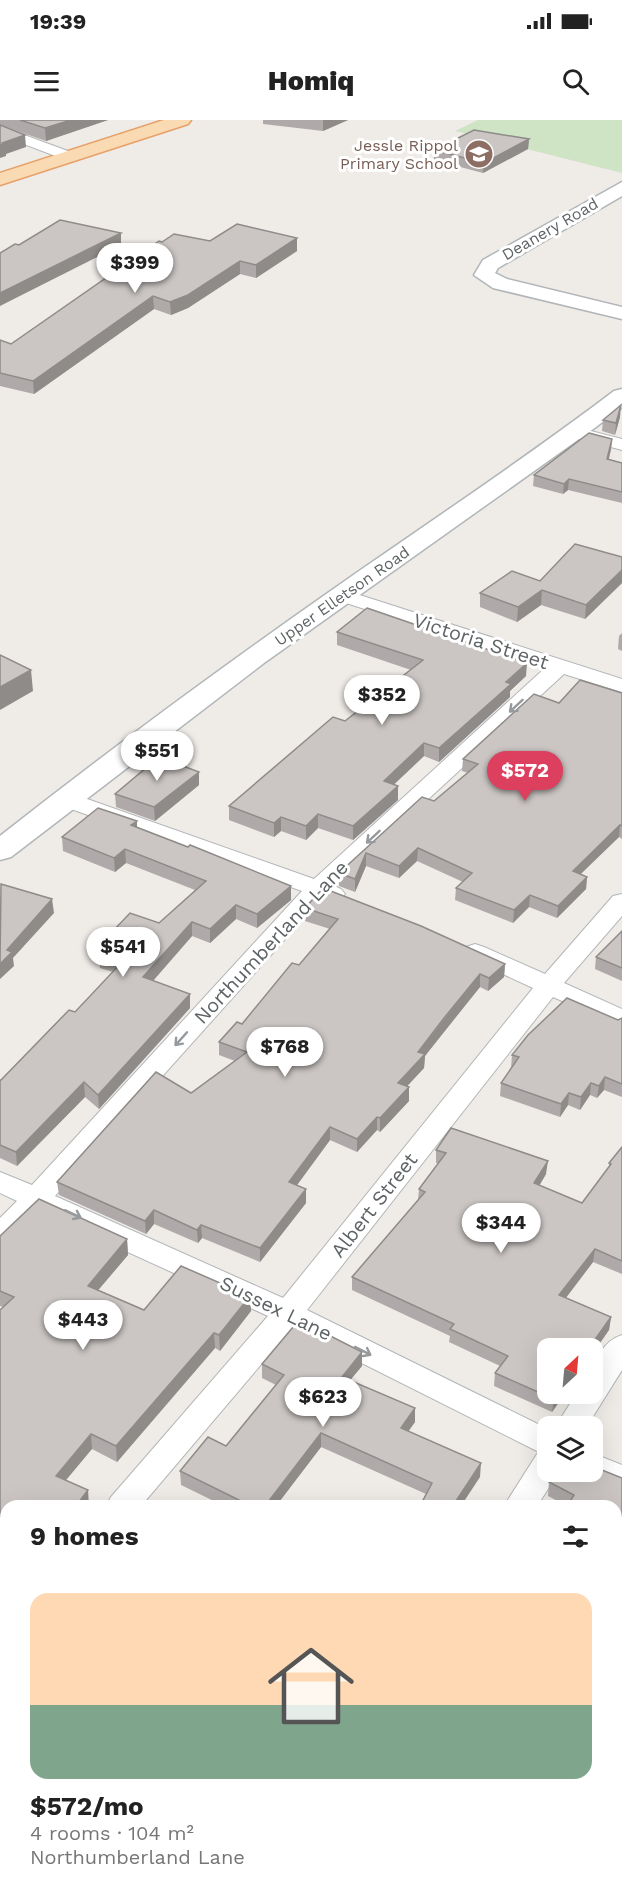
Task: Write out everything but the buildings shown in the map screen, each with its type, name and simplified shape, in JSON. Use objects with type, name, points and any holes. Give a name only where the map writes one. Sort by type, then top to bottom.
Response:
[{"type":"main road","points":[[0,178],[182,120]]},
{"type":"street","points":[[0,130],[71,157]]},
{"type":"street","name":"Deanery Road","points":[[622,188],[498,259],[485,269],[484,275],[500,284],[622,313]]},
{"type":"street","name":"Upper Elletson Road","points":[[0,851],[64,799],[341,595],[576,432],[622,396]]},
{"type":"street","points":[[576,432],[622,445]]},
{"type":"street","name":"Victoria Street","points":[[341,595],[622,686]]},
{"type":"street","name":"Northumberland Lane","points":[[0,1235],[38,1197],[318,888],[560,666]]},
{"type":"street","points":[[64,799],[358,904]]},
{"type":"street","name":"Albert Street","points":[[127,1500],[288,1313],[549,985],[622,901]]},
{"type":"street","points":[[451,942],[622,1019]]},
{"type":"street","name":"Sussex Lane","points":[[0,1182],[38,1197],[288,1313],[537,1438]]},
{"type":"street","points":[[603,1376],[622,1346]]},
{"type":"street","points":[[603,1470],[622,1479]]},
{"type":"street","points":[[524,1500],[537,1480]]},
{"type":"green space","points":[[478,120],[622,120],[622,173],[455,131]]},
{"type":"place","name":"Jessle Rippol Primary School","points":[[479,154]]}]
